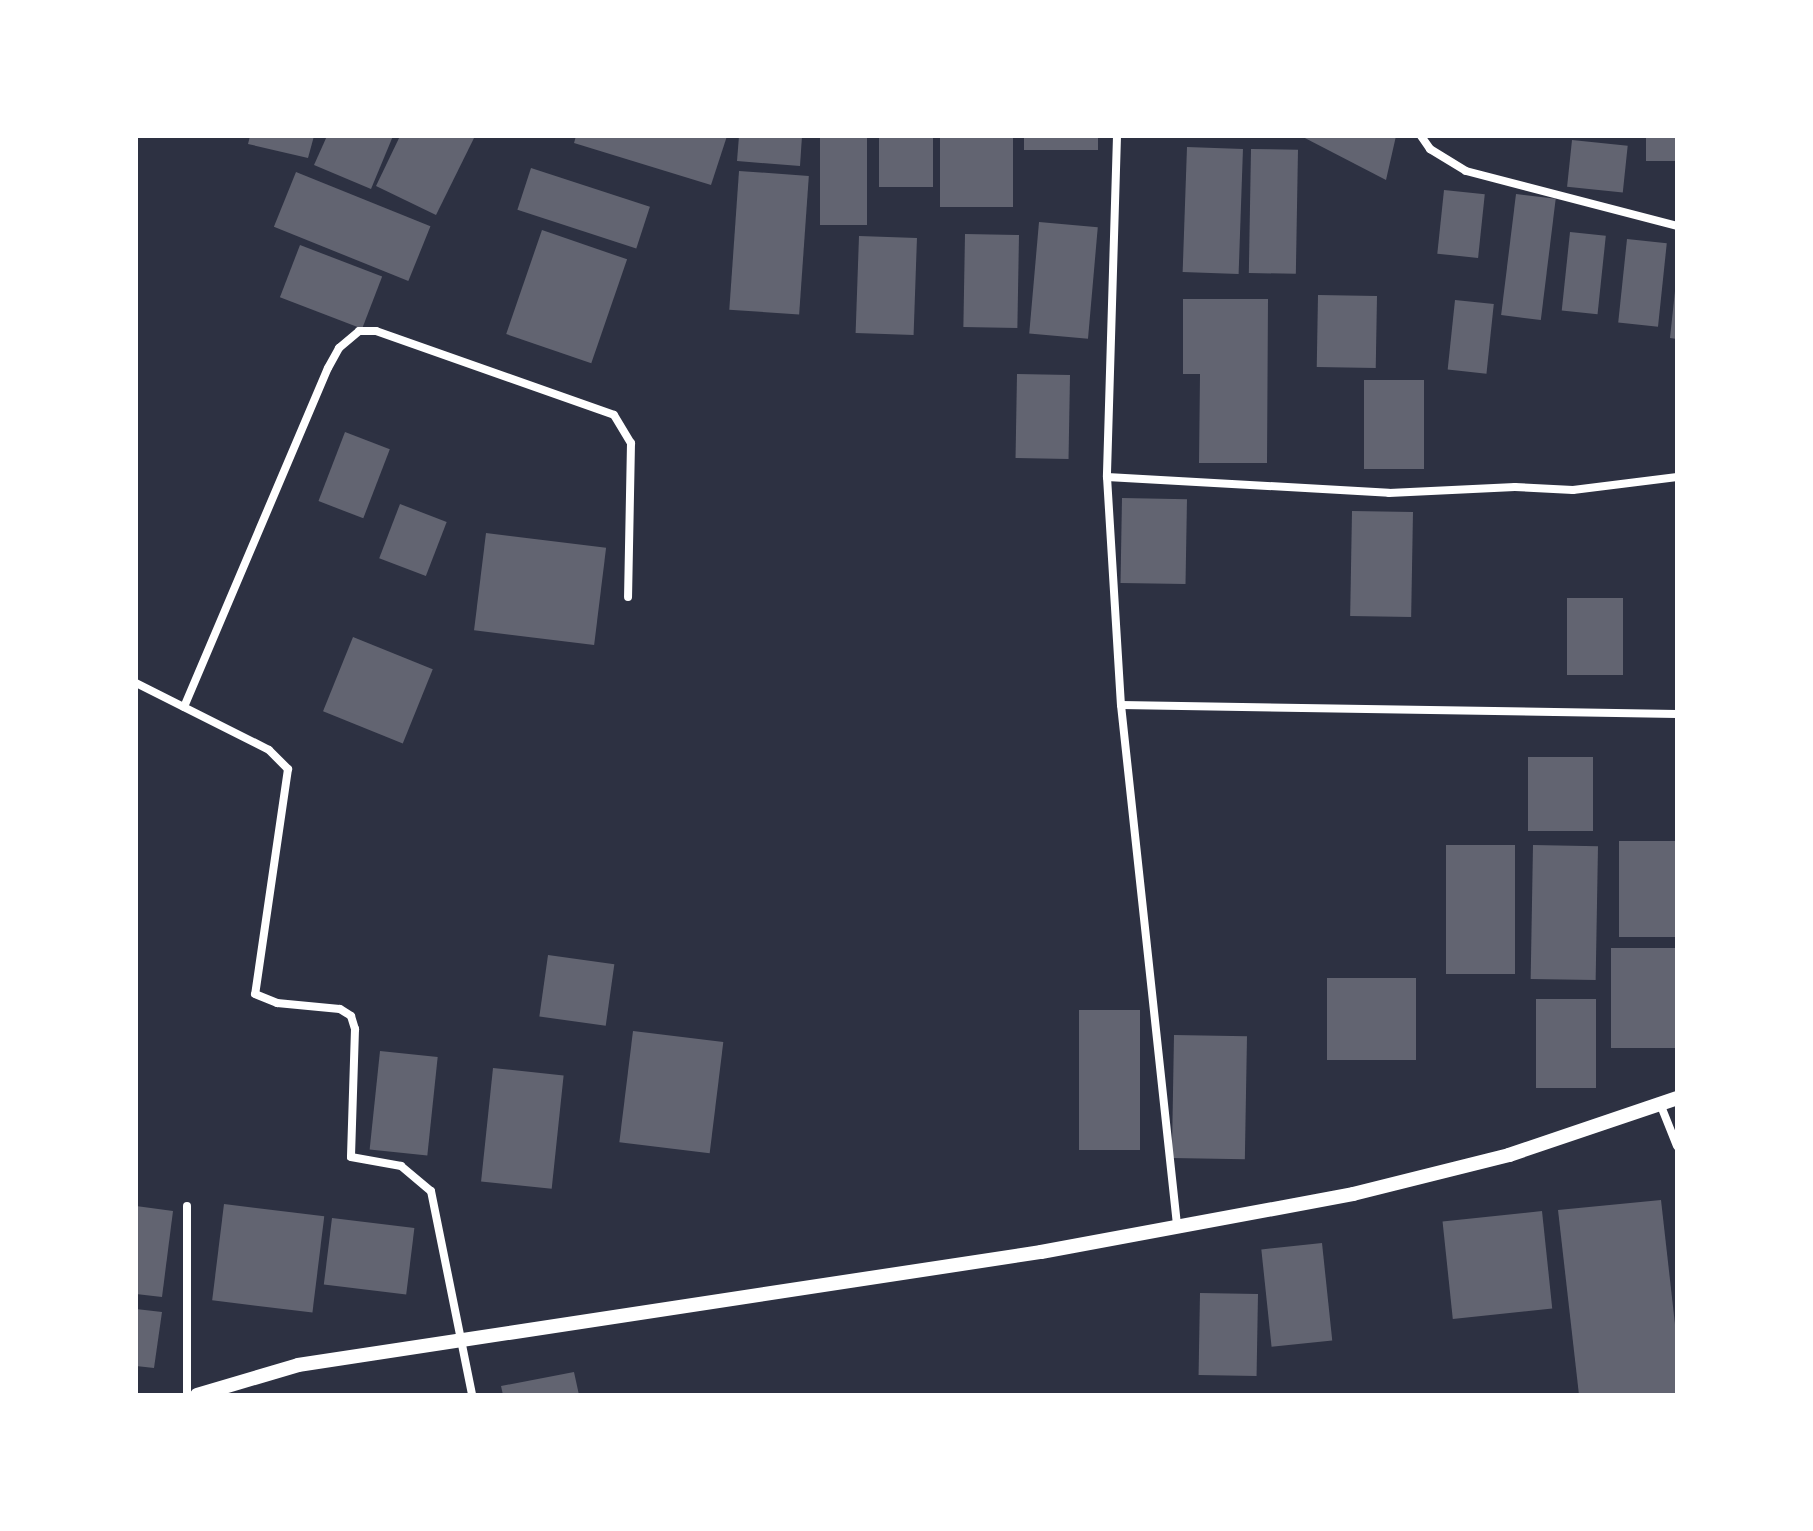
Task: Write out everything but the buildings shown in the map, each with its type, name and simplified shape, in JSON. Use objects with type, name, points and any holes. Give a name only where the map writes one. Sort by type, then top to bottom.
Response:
[{"type":"street","points":[[1117,136],[1107,477],[1121,705],[1177,1225]]},
{"type":"street","points":[[1421,136],[1430,149],[1466,171],[1677,226]]},
{"type":"street","points":[[184,707],[328,368],[339,348],[359,331],[376,331],[614,415],[631,443],[628,597]]},
{"type":"street","points":[[1107,477],[1389,493],[1515,487],[1573,490],[1677,477]]},
{"type":"street","points":[[136,683],[269,750],[288,769],[255,994],[277,1003],[340,1009],[351,1016],[355,1029],[351,1157],[401,1166],[431,1191],[458,1342],[472,1395]]},
{"type":"street","points":[[1121,705],[1677,714]]},
{"type":"street","points":[[197,1395],[298,1365],[1026,1254],[1429,1179],[1661,1106],[1677,1098]]},
{"type":"street","points":[[1661,1106],[1677,1146]]},
{"type":"street","points":[[187,1206],[187,1395]]}]
